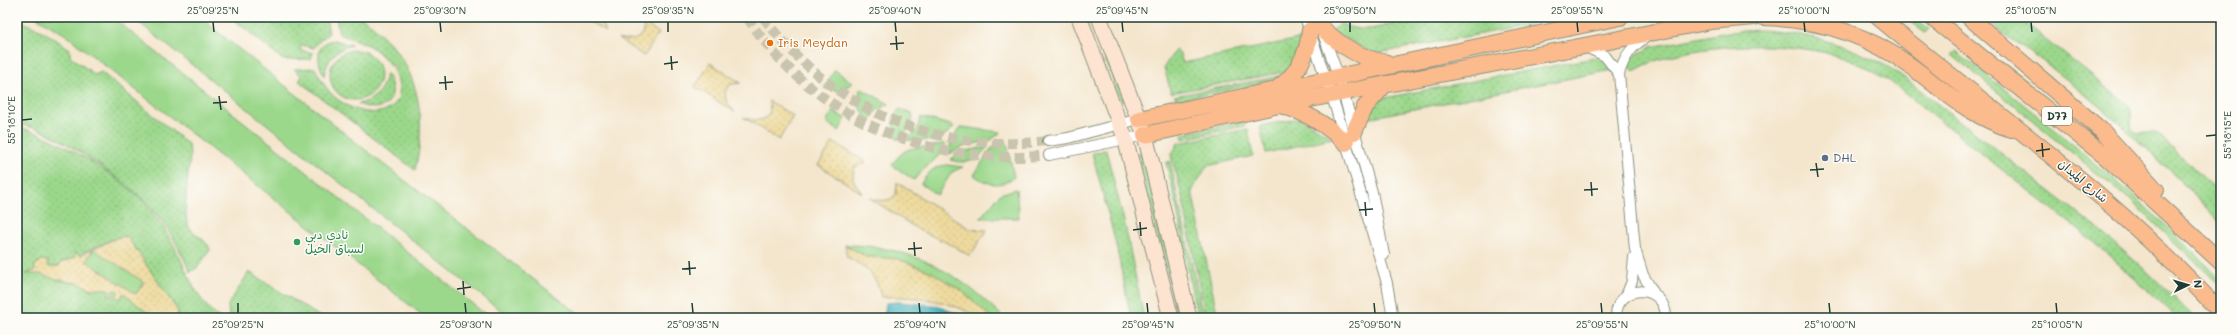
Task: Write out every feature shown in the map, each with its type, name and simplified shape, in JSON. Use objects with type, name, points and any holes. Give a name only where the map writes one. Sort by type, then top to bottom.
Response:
[{"type":"main road","points":[[1139,118],[1618,17]]},
{"type":"main road","points":[[1145,135],[1279,105],[1385,84],[1712,21],[1754,17]]},
{"type":"main road","points":[[1764,17],[1808,21],[1839,30],[1869,42],[1911,66],[1971,111],[1992,122],[2022,132]]},
{"type":"main road","name":"شارع الميدان","points":[[1878,17],[2071,170],[2132,223],[2221,313]]},
{"type":"main road","name":"D77","points":[[1931,17],[2088,142],[2178,221],[2221,262]]},
{"type":"main road","points":[[1969,17],[2102,131],[2150,182],[2178,221]]},
{"type":"main road","points":[[1278,88],[1291,77],[1302,62],[1308,46],[1313,23],[1350,50],[1370,59],[1390,64]]},
{"type":"main road","points":[[1279,105],[1298,111],[1350,138],[1365,107],[1385,84]]},
{"type":"street","points":[[1079,17],[1123,131],[1171,318]]},
{"type":"street","points":[[1099,17],[1145,135],[1189,318]]},
{"type":"street","points":[[1313,23],[1332,77],[1350,138],[1375,207],[1384,252],[1387,283],[1393,318]]},
{"type":"street","points":[[1655,32],[1632,48],[1624,60],[1619,74],[1636,249],[1644,279],[1664,305],[1666,318]]},
{"type":"street","points":[[1584,46],[1605,56],[1619,74]]},
{"type":"street","points":[[1049,155],[1123,131],[1139,118]]},
{"type":"street","points":[[1048,141],[1123,131],[1145,135]]},
{"type":"street","points":[[1616,318],[1618,305],[1626,296],[1632,281],[1636,249]]},
{"type":"street","points":[[1626,296],[1640,291],[1655,295]]},
{"type":"green space","points":[[36,17],[112,17],[490,318],[426,318],[66,35]]},
{"type":"green space","points":[[132,17],[199,17],[383,164],[584,318],[510,318]]},
{"type":"green space","points":[[231,17],[326,17],[329,33],[318,42],[314,48],[301,45],[300,50],[313,53],[311,59],[283,60]]},
{"type":"green space","points":[[336,17],[357,17],[367,22],[395,49],[405,64],[417,97],[420,115],[419,152],[415,170],[299,81],[302,76],[294,69],[315,68],[330,92],[338,100],[355,109],[367,112],[378,112],[388,109],[395,104],[399,95],[398,84],[393,70],[397,67],[396,65],[391,67],[380,53],[368,45],[339,34]]},
{"type":"green space","points":[[1090,17],[1095,17],[1125,100],[1121,101]]},
{"type":"green space","points":[[1409,17],[1572,17],[1379,53],[1372,53],[1331,31],[1341,24],[1359,29],[1368,29],[1384,26]]},
{"type":"green space","points":[[1904,17],[1914,17],[1929,29],[1925,33]]},
{"type":"green space","points":[[1982,17],[2018,17],[2128,105],[2131,112],[2132,129],[2134,131],[2138,133],[2157,133],[2221,194],[2221,224],[2165,166],[2107,113],[2056,71]]},
{"type":"green space","points":[[17,19],[44,32],[70,49],[70,56],[95,75],[101,72],[188,144],[190,154],[186,219],[190,229],[209,246],[210,250],[197,268],[190,272],[170,233],[159,217],[134,191],[119,179],[52,135],[35,128],[17,124]]},
{"type":"green space","points":[[1760,30],[1797,34],[1832,42],[1865,55],[1898,73],[2097,228],[2150,274],[2195,318],[2178,318],[2094,242],[1892,83],[1857,63],[1842,57],[1812,50],[1787,47],[1732,46],[1678,54],[1654,61],[1634,71],[1626,65],[1634,56],[1651,47],[1728,32]]},
{"type":"green space","points":[[1303,38],[1290,71],[1171,93],[1164,67],[1176,49],[1180,54],[1183,63]]},
{"type":"green space","points":[[334,40],[352,45],[341,49],[333,56],[327,65],[324,76],[319,59],[320,49],[323,45]]},
{"type":"green space","points":[[355,50],[364,52],[375,61],[380,75],[378,84],[369,95],[355,100],[346,98],[335,89],[330,75],[332,66],[341,55]]},
{"type":"green space","points":[[1956,51],[2059,133],[2126,189],[2221,280],[2221,286],[2129,199],[1952,55]]},
{"type":"green space","points":[[1599,57],[1612,70],[1368,118],[1372,104],[1379,99]]},
{"type":"green space","points":[[835,70],[853,83],[839,91],[824,88]]},
{"type":"green space","points":[[386,73],[392,90],[391,97],[388,102],[383,106],[376,108],[358,104],[369,100],[378,93],[385,79]]},
{"type":"green space","points":[[1282,76],[1268,82],[1177,100],[1174,96]]},
{"type":"green space","points":[[860,88],[889,104],[877,110],[868,122],[858,103]]},
{"type":"green space","points":[[900,109],[912,113],[913,118],[909,129],[897,140],[893,127],[893,120],[894,116]]},
{"type":"green space","points":[[833,111],[846,119],[839,131],[826,122]]},
{"type":"green space","points":[[921,117],[954,126],[945,135],[939,138],[927,140],[907,140],[917,130]]},
{"type":"green space","points":[[1301,118],[1332,138],[1266,153],[1260,126]]},
{"type":"green space","points":[[1246,121],[1244,126],[1183,139],[1182,134]]},
{"type":"green space","points":[[17,127],[48,138],[84,157],[119,180],[144,202],[156,217],[172,242],[197,293],[211,311],[220,318],[177,318],[178,311],[127,236],[118,237],[82,253],[81,256],[74,252],[75,257],[60,263],[59,266],[49,267],[47,264],[49,261],[42,260],[34,266],[35,270],[26,274],[39,274],[70,283],[78,283],[90,289],[107,289],[110,290],[108,295],[111,296],[113,295],[112,290],[118,291],[116,297],[121,299],[123,293],[150,314],[151,318],[33,318],[17,308]]},
{"type":"green space","points":[[961,127],[1001,132],[991,140],[965,146],[949,154],[951,140]]},
{"type":"green space","points":[[1248,129],[1253,156],[1207,166],[1192,191],[1218,318],[1206,318],[1182,196],[1171,156],[1178,143]]},
{"type":"green space","points":[[1006,140],[1014,177],[1004,183],[994,184],[984,181],[974,175],[991,149]]},
{"type":"green space","points":[[944,143],[946,145],[939,155],[914,180],[892,165],[898,157],[910,149],[929,147]]},
{"type":"green space","points":[[987,147],[980,156],[972,161],[962,162],[950,160],[961,152]]},
{"type":"green space","points":[[1106,150],[1125,225],[1144,318],[1131,318],[1115,240],[1092,153]]},
{"type":"green space","points":[[1143,153],[1183,318],[1178,318],[1138,154]]},
{"type":"green space","points":[[1170,161],[1203,318],[1198,318],[1194,299],[1176,202],[1166,163]]},
{"type":"green space","points":[[947,165],[963,167],[952,172],[937,195],[921,184],[931,171],[938,167]]},
{"type":"green space","points":[[1016,189],[1019,218],[980,218],[1000,194]]},
{"type":"green space","points":[[845,245],[869,246],[891,250],[932,264],[969,287],[1004,318],[992,318],[951,284],[922,268],[898,259],[867,257]]},
{"type":"green space","points":[[94,249],[144,282],[136,294],[86,261]]},
{"type":"green space","points":[[249,272],[322,318],[229,318],[228,305]]},
{"type":"sand","points":[[582,17],[598,17],[606,32]]},
{"type":"sand","points":[[643,23],[659,33],[644,56],[618,39],[632,40],[640,36],[644,29]]},
{"type":"sand","points":[[710,63],[741,83],[731,84],[725,91],[726,101],[735,112],[695,87]]},
{"type":"sand","points":[[769,101],[793,116],[779,140],[743,117],[755,120],[765,118],[770,111]]},
{"type":"sand","points":[[833,142],[866,162],[855,167],[853,175],[855,184],[862,193],[818,165]]},
{"type":"sand","points":[[897,182],[970,229],[987,230],[970,256],[952,245],[919,230],[870,198],[881,200],[890,199],[896,194]]},
{"type":"sand","points":[[127,236],[178,311],[177,318],[151,318],[149,313],[139,307],[123,293],[121,299],[116,297],[118,291],[112,290],[113,295],[111,296],[76,283],[26,274],[35,270],[34,266],[42,260],[47,259],[52,267],[59,266],[60,263],[74,257],[74,252],[81,255],[93,249],[118,237]],"holes":[[[93,249],[144,282],[136,294],[86,261]]]},
{"type":"sand","points":[[845,245],[867,257],[898,259],[931,272],[962,291],[992,318],[986,318],[951,305],[925,299],[908,297],[881,297],[877,284],[870,273],[865,268],[847,257]]},
{"type":"water","points":[[898,302],[934,305],[969,318],[884,318],[886,303]]},
{"type":"tunnel","points":[[747,17],[774,52],[805,83],[840,108],[878,129],[919,144],[961,153],[1005,157],[1049,155]]},
{"type":"tunnel","points":[[763,17],[790,49],[820,77],[853,100],[888,118],[925,132],[965,140],[1006,143],[1048,141]]},
{"type":"place","name":"Iris Meydan","points":[[770,43]]},
{"type":"place","name":"DHL","points":[[1825,158]]},
{"type":"place","name":"نادي دبي لسباق الخيل","points":[[297,242]]}]
